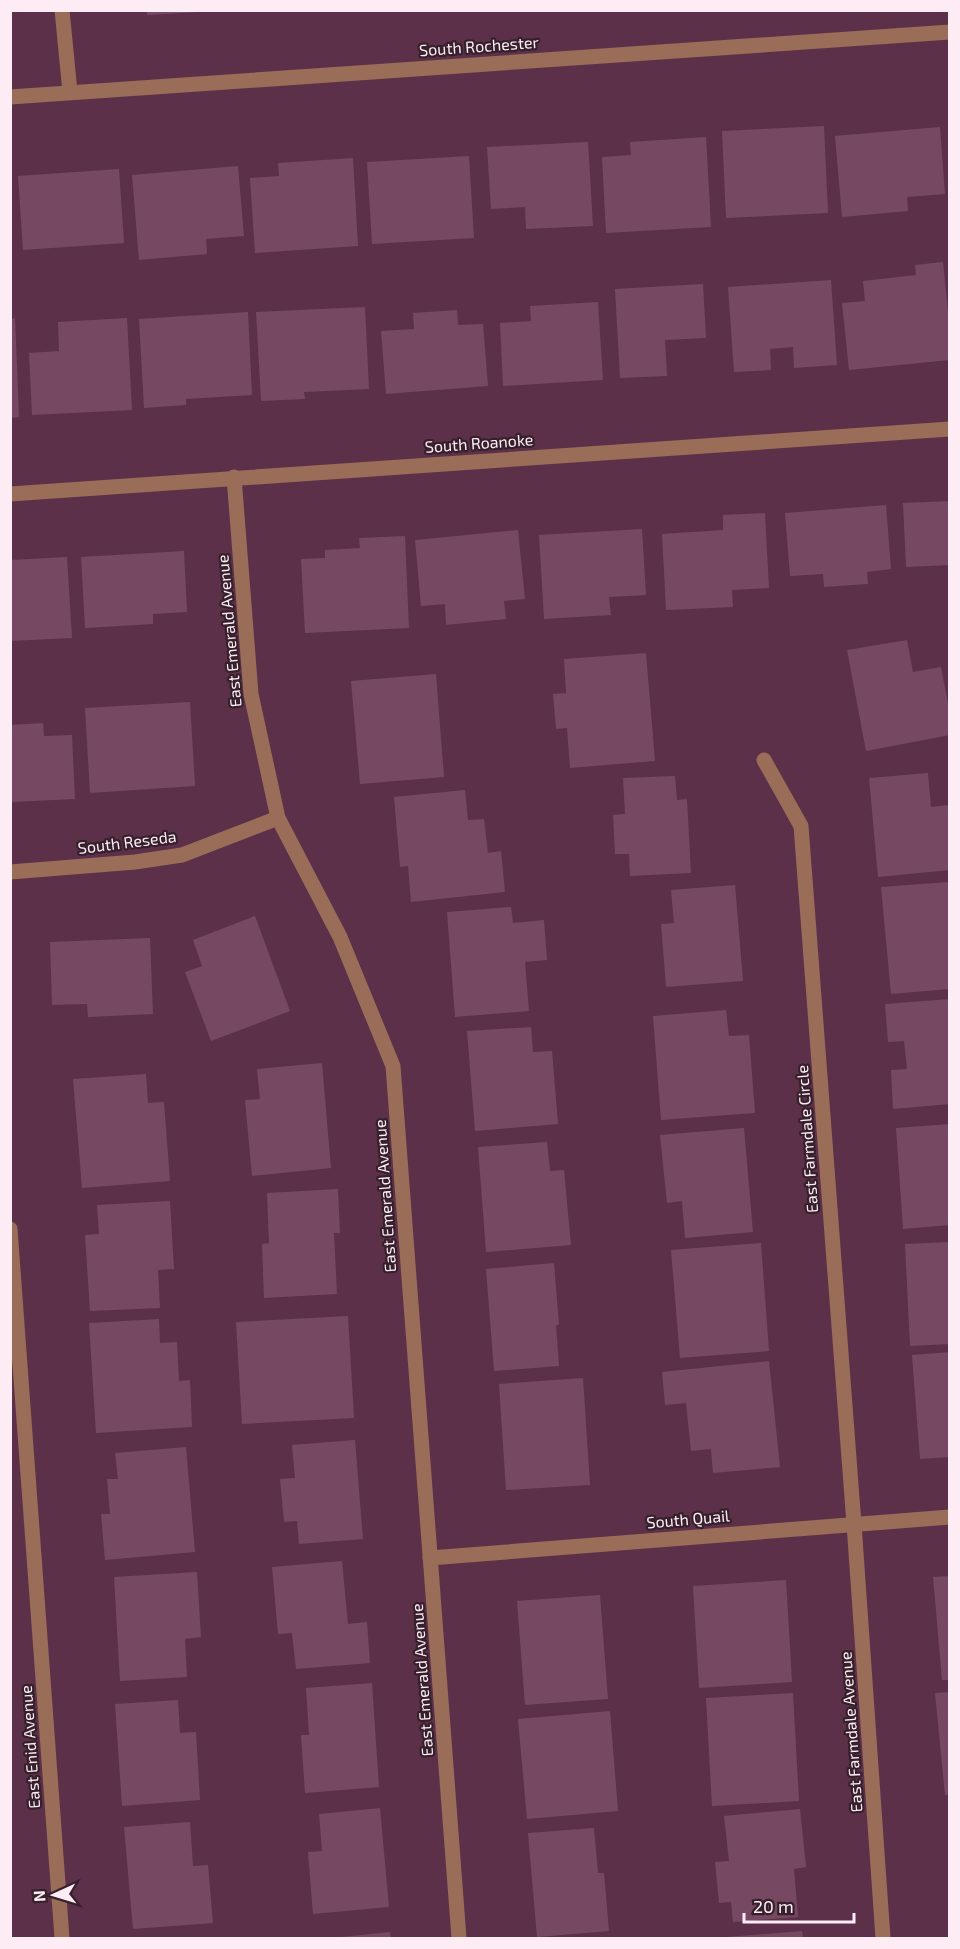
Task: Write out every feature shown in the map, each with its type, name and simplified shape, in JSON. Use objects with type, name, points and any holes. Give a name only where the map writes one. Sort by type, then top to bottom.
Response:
[{"type":"street","points":[[62,10],[70,92]]},
{"type":"street","name":"South Rochester","points":[[10,97],[950,32]]},
{"type":"street","name":"South Roanoke","points":[[10,494],[950,429]]},
{"type":"street","name":"East Emerald Avenue","points":[[234,477],[251,694],[278,818],[340,937],[393,1066],[459,1938]]},
{"type":"street","name":"East Farmdale Circle","points":[[764,760],[801,826],[854,1524]]},
{"type":"street","name":"South Reseda","points":[[10,872],[135,862],[182,855],[278,818]]},
{"type":"street","name":"East Enid Avenue","points":[[10,1229],[62,1938]]},
{"type":"street","name":"South Quail","points":[[430,1558],[950,1517]]},
{"type":"street","name":"East Farmdale Avenue","points":[[854,1524],[883,1938]]},
{"type":"building","points":[[147,10],[200,10],[200,12],[147,15]]},
{"type":"building","points":[[824,126],[828,213],[726,218],[722,131]]},
{"type":"building","points":[[940,127],[945,194],[907,197],[908,211],[842,217],[835,136]]},
{"type":"building","points":[[706,137],[711,227],[606,233],[602,157],[631,155],[630,142]]},
{"type":"building","points":[[588,142],[593,226],[526,229],[525,207],[491,209],[487,147]]},
{"type":"building","points":[[469,156],[474,238],[372,244],[367,162]]},
{"type":"building","points":[[353,158],[358,246],[255,253],[250,178],[279,176],[278,163]]},
{"type":"building","points":[[238,166],[244,236],[206,239],[207,254],[139,260],[132,175]]},
{"type":"building","points":[[119,169],[124,243],[23,250],[18,176]]},
{"type":"building","points":[[943,262],[950,332],[950,360],[849,370],[842,303],[865,301],[863,281],[916,275],[915,265]]},
{"type":"building","points":[[831,280],[837,365],[794,368],[793,347],[770,349],[771,370],[734,372],[728,287]]},
{"type":"building","points":[[703,284],[706,338],[665,340],[667,376],[620,378],[615,289]]},
{"type":"building","points":[[598,302],[603,380],[503,386],[500,323],[531,321],[530,306]]},
{"type":"building","points":[[365,307],[369,389],[304,392],[305,399],[261,401],[256,312]]},
{"type":"building","points":[[457,310],[458,325],[483,324],[488,386],[386,394],[381,331],[414,329],[413,313]]},
{"type":"building","points":[[248,312],[252,395],[186,399],[186,405],[144,408],[139,319]]},
{"type":"building","points":[[15,318],[19,417],[10,418],[10,319]]},
{"type":"building","points":[[127,318],[132,410],[32,415],[29,353],[59,351],[58,322]]},
{"type":"building","points":[[950,501],[950,565],[906,567],[903,503]]},
{"type":"building","points":[[886,505],[891,569],[867,572],[868,584],[824,587],[823,574],[790,576],[785,513]]},
{"type":"building","points":[[765,513],[769,588],[732,590],[733,607],[666,610],[662,534],[723,530],[723,515]]},
{"type":"building","points":[[642,529],[646,595],[609,597],[611,615],[544,619],[539,535]]},
{"type":"building","points":[[518,530],[525,599],[504,601],[506,619],[446,625],[445,604],[421,606],[415,540]]},
{"type":"building","points":[[405,536],[409,628],[305,633],[301,559],[325,558],[325,550],[360,548],[359,538]]},
{"type":"building","points":[[184,551],[187,612],[153,614],[153,624],[85,628],[81,557]]},
{"type":"building","points":[[67,557],[72,638],[10,641],[10,560]]},
{"type":"building","points":[[907,640],[913,672],[941,667],[950,714],[950,735],[866,751],[847,650]]},
{"type":"building","points":[[646,653],[655,761],[570,768],[567,728],[556,729],[553,694],[566,693],[564,659]]},
{"type":"building","points":[[436,674],[444,777],[360,784],[351,681]]},
{"type":"building","points":[[190,702],[195,786],[90,793],[85,708]]},
{"type":"building","points":[[43,723],[44,736],[72,735],[75,799],[10,802],[10,725]]},
{"type":"building","points":[[928,773],[931,807],[948,805],[950,870],[878,877],[869,778]]},
{"type":"building","points":[[675,776],[677,800],[687,799],[691,873],[630,876],[629,854],[615,854],[613,815],[625,814],[623,778]]},
{"type":"building","points":[[465,790],[468,820],[484,819],[488,853],[501,851],[505,892],[411,902],[408,866],[400,867],[394,797]]},
{"type":"building","points":[[949,882],[950,989],[891,994],[881,887]]},
{"type":"building","points":[[735,885],[743,981],[666,987],[661,924],[674,923],[671,890]]},
{"type":"building","points":[[511,907],[513,923],[544,920],[547,960],[525,962],[529,1011],[455,1017],[447,912]]},
{"type":"building","points":[[255,916],[290,1011],[211,1041],[185,972],[202,966],[193,940]]},
{"type":"building","points":[[150,938],[153,1014],[88,1017],[87,1004],[52,1005],[50,942]]},
{"type":"building","points":[[950,999],[950,1104],[893,1109],[891,1070],[907,1069],[904,1041],[888,1042],[885,1004]]},
{"type":"building","points":[[726,1010],[729,1036],[749,1035],[755,1113],[661,1120],[653,1016]]},
{"type":"building","points":[[531,1027],[533,1052],[552,1051],[558,1124],[475,1131],[467,1031]]},
{"type":"building","points":[[322,1063],[331,1168],[252,1176],[245,1100],[260,1099],[257,1069]]},
{"type":"building","points":[[146,1074],[148,1103],[164,1102],[170,1181],[82,1188],[73,1079]]},
{"type":"building","points":[[950,1124],[950,1225],[903,1229],[896,1128]]},
{"type":"building","points":[[744,1128],[753,1232],[685,1238],[682,1201],[667,1203],[660,1135]]},
{"type":"building","points":[[547,1142],[550,1171],[564,1170],[571,1245],[486,1252],[478,1147]]},
{"type":"building","points":[[338,1189],[340,1233],[334,1233],[337,1294],[264,1298],[262,1244],[269,1243],[267,1193]]},
{"type":"building","points":[[170,1201],[174,1269],[158,1270],[160,1308],[90,1311],[85,1235],[99,1234],[97,1205]]},
{"type":"building","points":[[950,1242],[950,1344],[910,1346],[905,1244]]},
{"type":"building","points":[[761,1243],[769,1351],[680,1358],[671,1250]]},
{"type":"building","points":[[554,1263],[559,1325],[556,1325],[559,1366],[494,1371],[486,1269]]},
{"type":"building","points":[[348,1316],[354,1418],[242,1424],[236,1322]]},
{"type":"building","points":[[159,1319],[160,1343],[177,1342],[179,1381],[190,1380],[192,1427],[96,1433],[89,1323]]},
{"type":"building","points":[[950,1352],[950,1457],[920,1459],[912,1355]]},
{"type":"building","points":[[769,1361],[780,1467],[713,1473],[711,1449],[691,1451],[686,1403],[665,1405],[662,1372]]},
{"type":"building","points":[[583,1378],[590,1485],[506,1490],[499,1384]]},
{"type":"building","points":[[355,1440],[363,1539],[299,1544],[297,1521],[284,1522],[280,1479],[295,1478],[292,1445]]},
{"type":"building","points":[[186,1447],[195,1552],[105,1560],[101,1514],[110,1514],[107,1479],[118,1479],[115,1453]]},
{"type":"building","points":[[342,1561],[348,1624],[367,1622],[370,1663],[296,1669],[292,1633],[278,1634],[272,1567]]},
{"type":"building","points":[[197,1572],[201,1637],[185,1639],[187,1677],[120,1681],[114,1577]]},
{"type":"building","points":[[950,1576],[950,1680],[942,1680],[933,1577]]},
{"type":"building","points":[[786,1580],[792,1682],[699,1688],[693,1586]]},
{"type":"building","points":[[600,1595],[608,1699],[525,1705],[517,1601]]},
{"type":"building","points":[[372,1683],[379,1787],[305,1793],[301,1735],[309,1735],[306,1688]]},
{"type":"building","points":[[950,1692],[950,1795],[945,1795],[935,1693]]},
{"type":"building","points":[[793,1693],[799,1801],[712,1806],[706,1698]]},
{"type":"building","points":[[178,1700],[180,1733],[196,1732],[200,1800],[122,1806],[115,1704]]},
{"type":"building","points":[[610,1711],[618,1811],[527,1819],[518,1719]]},
{"type":"building","points":[[380,1808],[389,1907],[313,1914],[308,1852],[322,1851],[319,1814]]},
{"type":"building","points":[[800,1809],[806,1867],[794,1869],[798,1917],[733,1922],[731,1902],[719,1903],[715,1862],[729,1861],[724,1816]]},
{"type":"building","points":[[190,1822],[193,1866],[208,1865],[213,1923],[133,1929],[124,1827]]},
{"type":"building","points":[[594,1828],[598,1873],[604,1873],[609,1931],[537,1937],[528,1833]]},
{"type":"building","points":[[802,1931],[803,1938],[727,1938],[727,1937]]},
{"type":"building","points":[[390,1932],[391,1938],[341,1938],[341,1937]]}]
